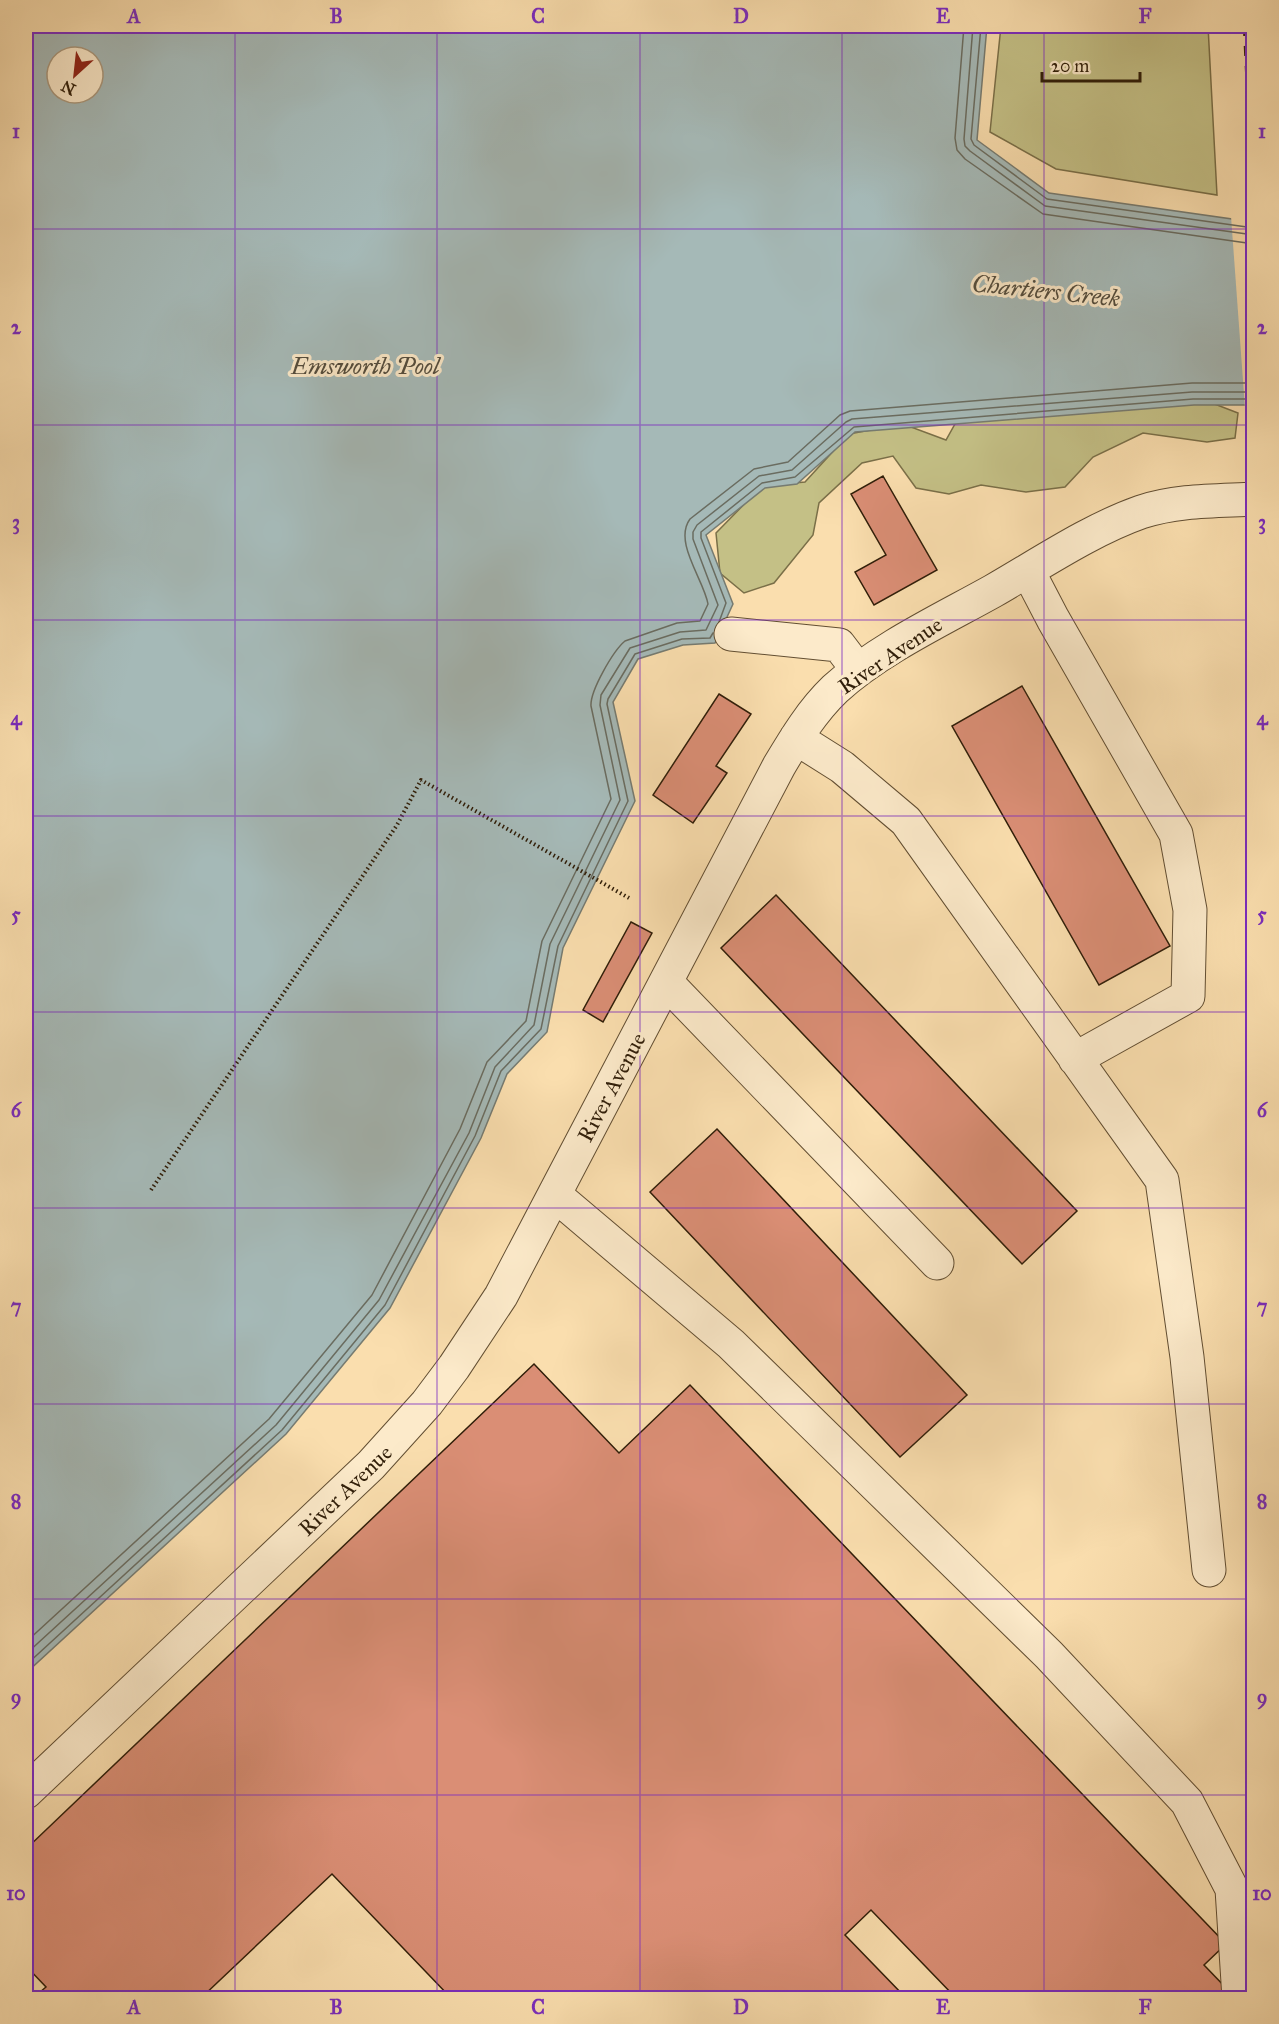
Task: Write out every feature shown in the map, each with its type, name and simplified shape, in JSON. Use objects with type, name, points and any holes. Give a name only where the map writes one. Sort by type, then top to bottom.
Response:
[{"type":"street","name":"River Avenue","points":[[26,1792],[331,1504],[402,1432],[427,1403],[480,1330],[501,1296],[754,812],[796,738],[834,690],[858,670],[903,642],[1084,539],[1142,512],[1202,500],[1254,499]]},
{"type":"street","points":[[1028,571],[1176,834],[1190,910],[1188,996],[1075,1059]]},
{"type":"street","points":[[731,634],[839,645],[858,670]]},
{"type":"street","points":[[796,738],[842,767],[906,821],[1162,1180],[1187,1357],[1209,1570]]},
{"type":"street","points":[[666,982],[937,1263]]},
{"type":"street","points":[[555,1195],[731,1344],[1049,1654],[1187,1802],[1232,1889],[1239,1998]]},
{"type":"path","points":[[151,1190],[397,825],[421,780],[629,898]]},
{"type":"shaded area","points":[[1001,26],[1208,26],[1217,195],[1056,169],[990,132]]},
{"type":"shaded area","points":[[1212,403],[1238,413],[1235,438],[1207,442],[1143,433],[1093,457],[1065,487],[1026,492],[981,485],[949,494],[916,488],[893,456],[862,463],[819,503],[813,535],[774,583],[744,593],[720,573],[716,533],[762,486],[805,482],[849,434],[903,424],[946,440],[965,406]]},
{"type":"water","name":"Emsworth Pool","points":[[26,26],[987,26],[977,140],[1049,193],[1253,222],[1253,405],[1194,405],[855,432],[797,484],[765,488],[706,535],[733,604],[715,643],[683,645],[638,659],[613,702],[635,801],[563,948],[547,1032],[507,1074],[481,1138],[390,1308],[286,1434],[26,1673]]},
{"type":"pier","points":[[1231,216],[1254,219],[1254,408],[1245,408]]},
{"type":"building","points":[[883,476],[937,570],[874,605],[855,572],[886,555],[851,494]]},
{"type":"building","points":[[1022,686],[1170,946],[1099,985],[952,726]]},
{"type":"building","points":[[719,694],[751,714],[716,766],[727,773],[693,823],[653,795]]},
{"type":"building","points":[[776,895],[1077,1211],[1022,1264],[721,948]]},
{"type":"building","points":[[631,922],[652,933],[603,1022],[583,1010]]},
{"type":"building","points":[[717,1129],[967,1395],[900,1457],[650,1192]]},
{"type":"building","points":[[534,1364],[619,1453],[690,1385],[1226,1944],[1204,1965],[1228,1990],[1218,1998],[956,1998],[871,1910],[845,1935],[906,1998],[451,1998],[332,1874],[201,1998],[33,1998],[46,1987],[26,1966],[26,1849]]},
{"type":"railway","points":[[1245,26],[1254,212]]},
{"type":"water label","name":"Chartiers Creek","points":[[1046,291]]}]
